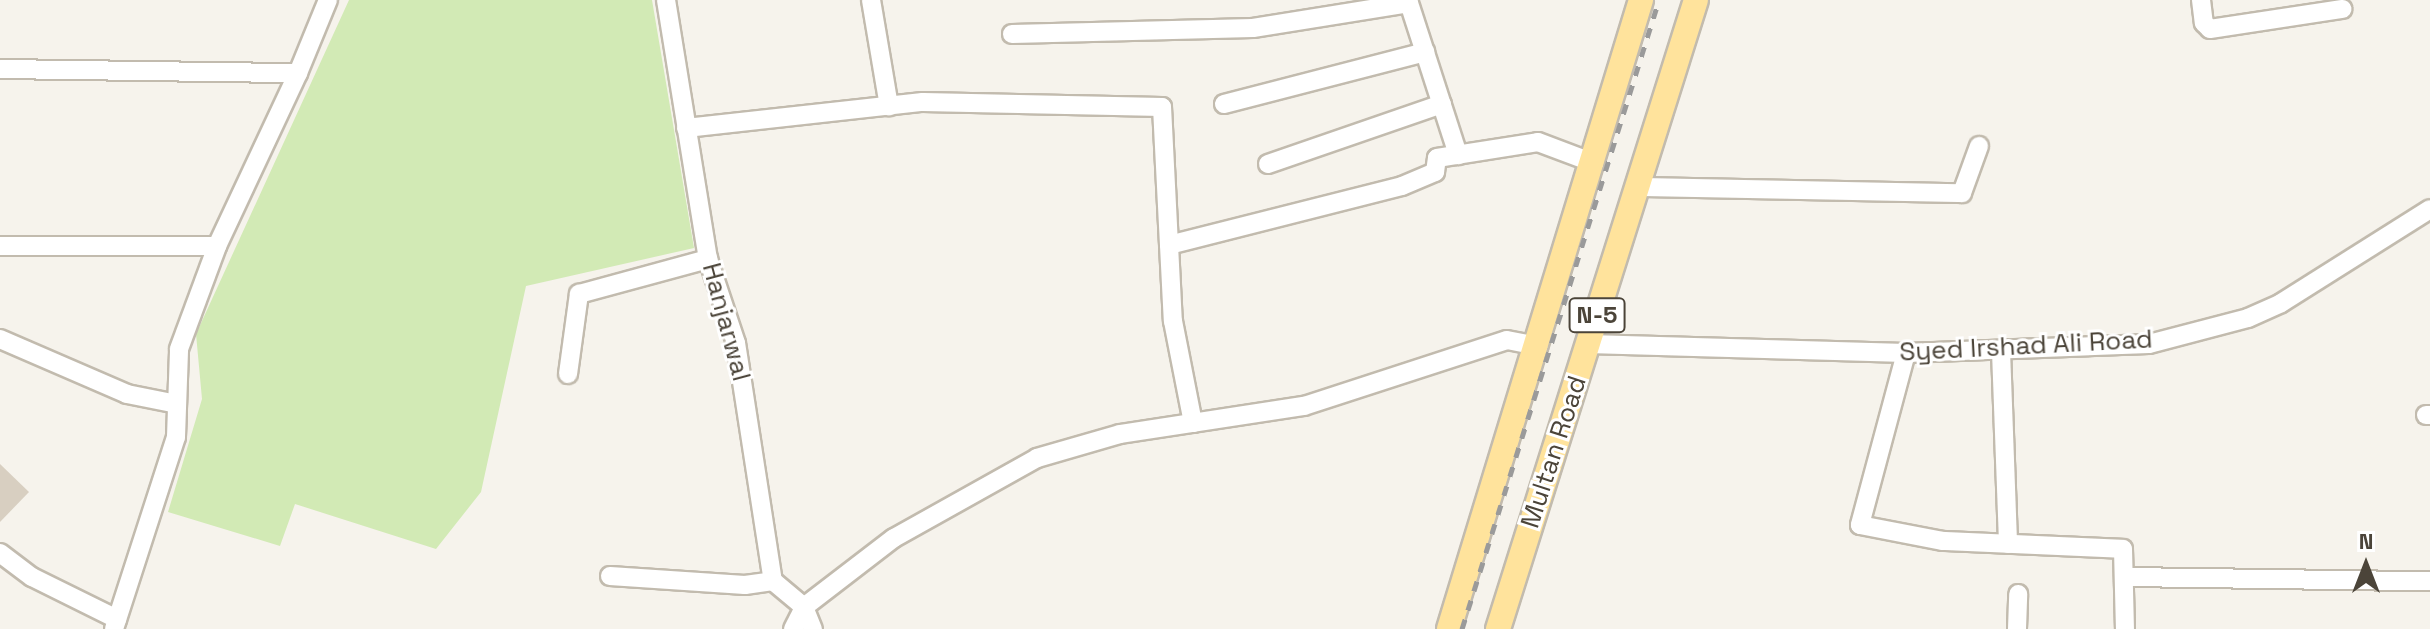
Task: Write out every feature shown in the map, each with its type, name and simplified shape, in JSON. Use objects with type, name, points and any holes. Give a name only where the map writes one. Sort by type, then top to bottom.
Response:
[{"type":"main road","name":"Multan Road","points":[[1449,629],[1594,163],[1641,0]]},
{"type":"main road","name":"Multan Road","points":[[1498,629],[1696,0]]},
{"type":"main road","points":[[1496,482],[1539,496]]},
{"type":"street","points":[[0,553],[32,577],[116,624],[176,437],[179,349],[217,246],[298,73],[328,0]]},
{"type":"street","name":"Hanjarwal","points":[[666,0],[708,259],[736,343],[773,581]]},
{"type":"street","points":[[871,0],[889,106]]},
{"type":"street","points":[[2201,0],[2204,23],[2210,29],[2343,9]]},
{"type":"street","points":[[1012,34],[1253,28],[1409,3],[1458,155]]},
{"type":"street","points":[[1224,104],[1425,52]]},
{"type":"street","points":[[0,69],[298,73]]},
{"type":"street","points":[[1268,164],[1442,104]]},
{"type":"street","points":[[686,128],[889,106],[1162,107],[1173,321],[1193,423]]},
{"type":"street","points":[[1169,245],[1402,186],[1435,172],[1437,158],[1538,142],[1594,163]]},
{"type":"street","points":[[1639,187],[1962,193],[1979,146]]},
{"type":"street","name":"Syed Irshad Ali Road","points":[[1588,344],[1906,353],[2149,344],[2248,318],[2430,209]]},
{"type":"street","points":[[0,246],[217,246]]},
{"type":"street","points":[[568,374],[579,294],[708,259]]},
{"type":"street","points":[[0,339],[127,394],[177,404]]},
{"type":"street","points":[[793,629],[804,607],[894,538],[1037,458],[1120,434],[1304,406],[1507,340],[1538,346]]},
{"type":"street","points":[[2001,351],[2008,544]]},
{"type":"street","points":[[1906,353],[1860,525],[1943,541],[2123,549],[2125,629]]},
{"type":"street","points":[[610,576],[745,585],[773,581],[804,607],[813,629]]},
{"type":"street","points":[[2125,577],[2430,581]]},
{"type":"street","points":[[2017,629],[2018,594]]},
{"type":"green space","points":[[349,0],[652,0],[694,248],[526,286],[481,492],[436,549],[295,504],[280,546],[168,512],[202,399],[196,334]]},
{"type":"building","points":[[0,464],[29,492],[0,522]]},
{"type":"railway","points":[[1462,629],[1659,0]]}]
